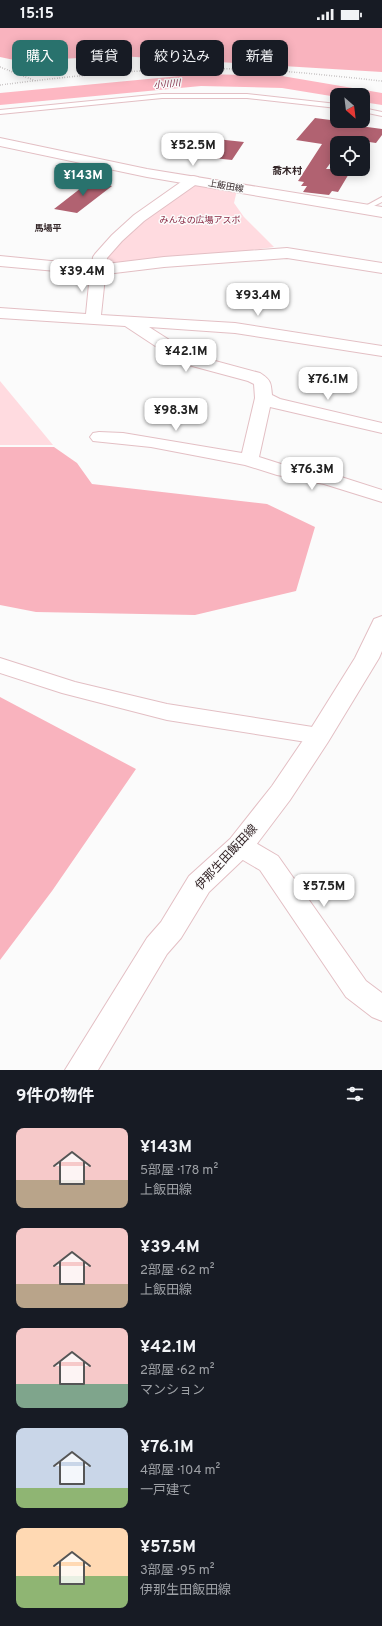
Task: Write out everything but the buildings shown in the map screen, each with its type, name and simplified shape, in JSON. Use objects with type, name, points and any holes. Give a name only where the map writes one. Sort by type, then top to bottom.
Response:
[{"type":"main road","name":"上飯田線","points":[[0,142],[88,162],[382,212]]},
{"type":"main road","points":[[98,270],[164,262],[287,253],[382,268]]},
{"type":"main road","name":"伊那生田飯田線","points":[[81,1070],[157,946],[171,930],[199,884],[240,846],[281,793],[319,736],[367,658],[382,624]]},
{"type":"street","points":[[93,319],[100,257],[117,238],[139,218],[193,180]]},
{"type":"street","points":[[0,261],[98,270]]},
{"type":"street","points":[[0,313],[235,328],[382,351]]},
{"type":"street","points":[[129,322],[187,359],[254,377],[262,382],[264,398],[249,460]]},
{"type":"street","points":[[264,398],[288,407],[382,428]]},
{"type":"street","points":[[99,437],[144,441],[249,460],[277,469],[328,479],[382,496]]},
{"type":"street","points":[[0,665],[70,688],[167,712],[319,736]]},
{"type":"street","points":[[240,846],[269,863],[356,989],[382,1008]]},
{"type":"lane","points":[[0,112],[162,96],[247,96],[330,105]]},
{"type":"lane","points":[[370,111],[382,114]]},
{"type":"lane","points":[[364,209],[382,199]]},
{"type":"path","points":[[0,67],[37,81]]},
{"type":"path","points":[[0,85],[72,76],[150,70],[206,69],[278,71],[367,80],[382,80]]},
{"type":"green space","name":"みんなの広場アスボ","points":[[193,180],[237,190],[234,203],[244,217],[274,247],[101,269],[113,243]]},
{"type":"green space","points":[[0,381],[53,445],[0,445]]},
{"type":"shaded area","points":[[0,28],[382,28],[382,72],[288,66],[288,40],[232,40],[232,63],[224,62],[224,40],[140,40],[140,57],[132,57],[132,40],[76,40],[76,58],[68,59],[68,40],[12,40],[12,60],[0,57]]},
{"type":"shaded area","points":[[0,447],[54,447],[77,463],[92,484],[267,504],[315,527],[296,591],[195,615],[36,612],[0,605]]},
{"type":"shaded area","points":[[0,697],[136,769],[52,891],[0,960]]},
{"type":"waterway","name":"小川川","points":[[0,99],[201,80],[282,82],[382,99]]},
{"type":"district","name":"喬木村","points":[[287,170]]},
{"type":"district","name":"馬場平","points":[[48,228]]}]
